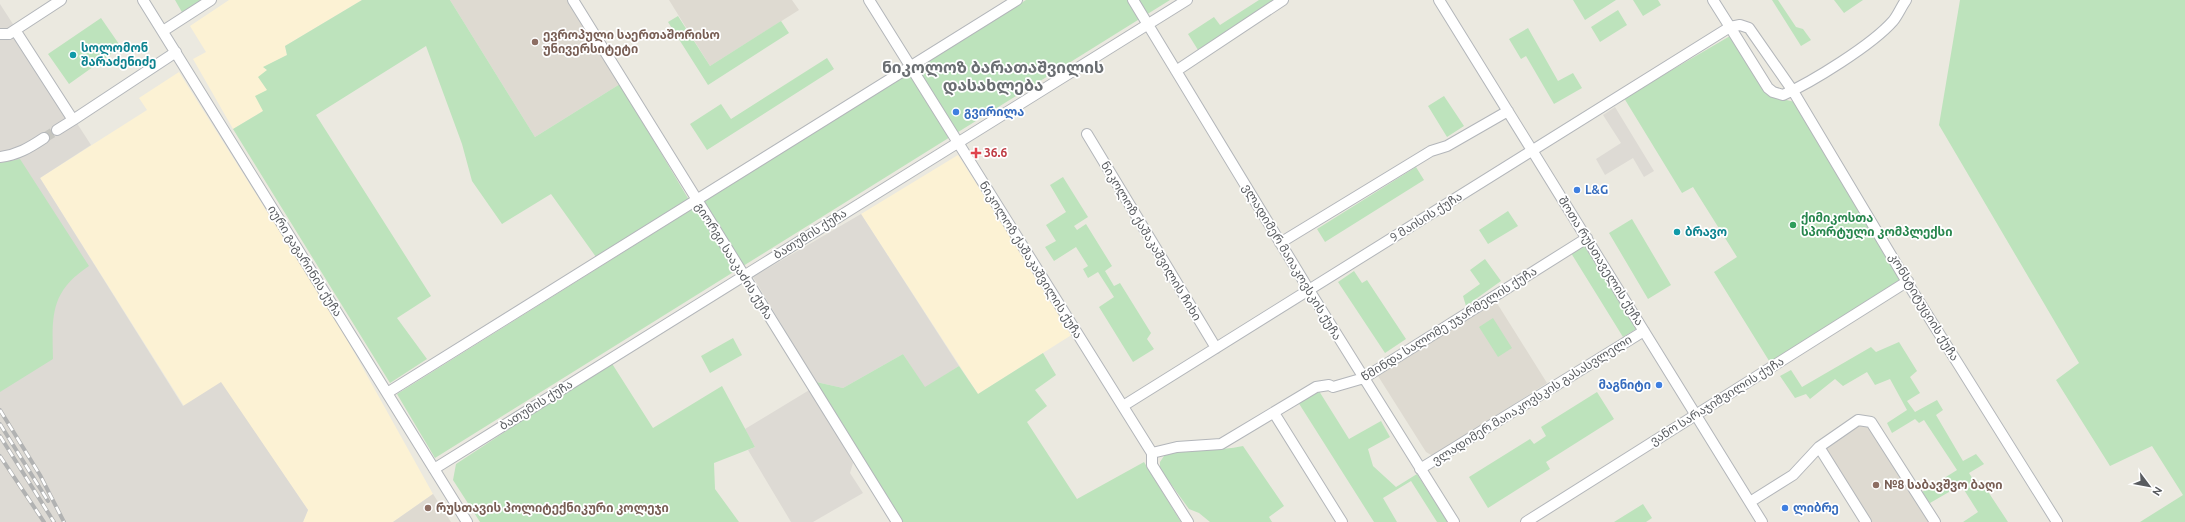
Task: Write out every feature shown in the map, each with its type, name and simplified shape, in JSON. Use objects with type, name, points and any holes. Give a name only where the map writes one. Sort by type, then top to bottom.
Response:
[{"type":"street","points":[[0,34],[9,34],[61,0]]},
{"type":"street","name":"იური გაგარინის ქუჩა","points":[[143,0],[467,522]]},
{"type":"street","points":[[163,31],[211,0]]},
{"type":"street","name":"გიორგი სააკაძის ქუჩა","points":[[573,0],[897,522]]},
{"type":"street","name":"ნიკოლოზ ქაშაკაშვილის ქუჩა","points":[[869,0],[1152,453],[1152,465],[1188,522]]},
{"type":"street","points":[[387,393],[1017,0]]},
{"type":"street","name":"ვლადიმერ მაიაკოვსკის ქუჩა","points":[[1133,0],[1280,243],[1454,522]]},
{"type":"street","name":"ბათუმის ქუჩა","points":[[434,469],[1187,0]]},
{"type":"street","points":[[1176,71],[1283,0]]},
{"type":"street","name":"შოთა რუსთაველის ქუჩა","points":[[1439,0],[1762,522]]},
{"type":"street","points":[[1713,0],[1768,88],[1773,92],[1783,95],[1793,91],[1865,45],[1892,21],[1906,0]]},
{"type":"street","name":"კონსტიტუციის ქუჩა","points":[[1730,27],[1740,25],[1748,28],[1793,91],[2057,522]]},
{"type":"street","name":"9 მაისის ქუჩა","points":[[1123,406],[1730,27]]},
{"type":"street","points":[[15,30],[73,120]]},
{"type":"street","points":[[57,130],[176,52]]},
{"type":"street","points":[[1280,243],[1432,151],[1447,146],[1508,111]]},
{"type":"street","name":"ნიკოლოზ ქაშაკაშვილის ჩიხი","points":[[1087,134],[1216,348]]},
{"type":"street","points":[[0,157],[13,155],[27,149],[44,138]]},
{"type":"street","name":"წმინდა სალომე უჯარმელის ქუჩა","points":[[1152,453],[1177,447],[1222,444],[1316,387],[1329,385],[1333,387],[1364,378],[1587,238]]},
{"type":"street","name":"ვანო სარაჯიშვილის ქუჩა","points":[[1526,522],[1908,281]]},
{"type":"street","name":"ვლადიმერ მაიაკოვსკის გასასვლელი","points":[[1420,469],[1644,331]]},
{"type":"street","points":[[1274,413],[1342,522]]},
{"type":"street","points":[[1750,502],[1793,475],[1819,447],[1858,420],[1871,422],[1935,522]]},
{"type":"street","points":[[1819,447],[1866,522]]},
{"type":"shaded area","points":[[229,0],[362,0],[285,46],[287,55],[264,67],[267,70],[267,90],[263,111],[233,129],[193,59],[206,52],[190,26]]},
{"type":"shaded area","name":"ევროპული საერთაშორისო უნივერსიტეტი","points":[[450,0],[568,0],[620,84],[535,137]]},
{"type":"shaded area","points":[[669,0],[792,0],[799,10],[710,66]]},
{"type":"shaded area","points":[[0,4],[91,145],[40,178],[183,406],[221,382],[308,510],[303,522],[0,522]]},
{"type":"shaded area","points":[[179,72],[340,327],[433,494],[393,522],[303,522],[308,510],[221,383],[184,406],[40,178],[147,110],[139,98]]},
{"type":"shaded area","points":[[1615,107],[1654,171],[1644,177],[1633,158],[1605,175],[1596,159],[1621,143],[1603,115]]},
{"type":"shaded area","points":[[958,155],[1073,334],[978,394],[861,214]]},
{"type":"shaded area","points":[[861,214],[959,366],[925,388],[903,354],[843,388],[816,382],[753,277]]},
{"type":"shaded area","points":[[1495,300],[1547,383],[1433,456],[1426,452],[1378,376],[1382,370]]},
{"type":"shaded area","points":[[811,389],[853,463],[850,473],[863,493],[813,522],[791,522],[748,450],[755,447],[745,429]]},
{"type":"shaded area","name":"№8 საბავშვო ბაღი","points":[[1859,425],[1869,427],[1930,522],[1869,522],[1824,447]]},
{"type":"shaded area","name":"რუსთავის პოლიტექნიკური კოლეჯი","points":[[433,494],[451,522],[393,522]]},
{"type":"green space","points":[[175,0],[204,0],[183,14]]},
{"type":"green space","points":[[362,0],[450,0],[535,137],[620,84],[689,200],[596,257],[551,194],[502,224],[472,181],[462,144],[426,46],[316,115],[431,296],[397,318],[427,359],[390,383],[233,129],[263,111],[255,96],[267,90],[258,77],[267,70],[263,67],[287,55],[285,46]]},
{"type":"green space","points":[[1026,0],[1170,0],[435,458],[397,394]]},
{"type":"green space","points":[[1259,0],[1275,0],[1198,50],[1188,34],[1214,17],[1220,25]]},
{"type":"green space","points":[[1573,0],[1616,0],[1585,20]]},
{"type":"green space","points":[[1633,0],[1658,0],[1661,5],[1643,16]]},
{"type":"green space","points":[[1772,0],[1778,0],[1796,27],[1803,29],[1811,40],[1801,46]]},
{"type":"green space","points":[[1834,0],[1863,0],[1844,13]]},
{"type":"green space","points":[[1960,0],[2185,0],[2185,522],[2140,522],[2183,495],[2152,446],[2110,466],[2056,380],[2079,363],[1939,125]]},
{"type":"green space","points":[[1618,10],[1627,25],[1600,42],[1591,27]]},
{"type":"green space","points":[[678,16],[710,66],[781,21],[789,33],[708,85],[668,22]]},
{"type":"green space","points":[[101,18],[121,47],[69,84],[48,54]]},
{"type":"green space","points":[[1528,28],[1558,81],[1573,73],[1582,88],[1554,104],[1526,56],[1521,59],[1509,39]]},
{"type":"green space","name":"ქიმიკოსთა სპორტული კომპლექსი","points":[[1730,36],[1768,93],[1782,99],[1795,102],[1901,280],[1771,364],[1714,272],[1737,257],[1693,187],[1682,193],[1624,98]]},
{"type":"green space","points":[[827,58],[834,69],[707,150],[690,124],[721,104],[731,119]]},
{"type":"green space","points":[[1444,96],[1464,126],[1447,137],[1428,106]]},
{"type":"green space","points":[[20,159],[89,266],[67,285],[60,295],[54,317],[53,359],[0,392],[0,163]]},
{"type":"green space","points":[[1416,167],[1424,180],[1325,242],[1317,229]]},
{"type":"green space","points":[[1063,177],[1088,217],[1074,226],[1077,230],[1086,224],[1112,266],[1105,271],[1114,286],[1120,283],[1151,333],[1147,339],[1154,349],[1133,362],[1099,307],[1114,297],[1098,272],[1088,278],[1083,269],[1088,266],[1076,247],[1054,261],[1045,247],[1056,241],[1046,225],[1066,212],[1050,185]]},
{"type":"green space","points":[[1508,211],[1518,226],[1488,244],[1479,230]]},
{"type":"green space","points":[[1632,219],[1671,285],[1648,299],[1609,233]]},
{"type":"green space","points":[[1584,245],[1636,329],[1623,337],[1571,253]]},
{"type":"green space","points":[[1485,259],[1501,281],[1466,306],[1463,296],[1480,284],[1470,270]]},
{"type":"green space","points":[[1354,271],[1362,283],[1367,280],[1406,339],[1385,353],[1338,282]]},
{"type":"green space","points":[[1493,318],[1512,348],[1498,357],[1479,327]]},
{"type":"green space","points":[[733,338],[742,355],[710,373],[701,356]]},
{"type":"green space","points":[[1899,342],[1917,371],[1910,377],[1920,393],[1907,401],[1915,412],[1937,400],[1943,410],[1936,415],[1963,461],[1976,454],[1984,464],[1969,473],[1978,487],[1983,484],[2008,522],[1963,522],[1978,512],[1961,485],[1930,503],[1922,492],[1957,470],[1924,420],[1919,423],[1915,419],[1892,433],[1887,423],[1907,410],[1890,379],[1875,385],[1867,372],[1843,386],[1835,379],[1810,399],[1806,394],[1795,398],[1780,376],[1791,370],[1802,387],[1871,347],[1876,352]]},
{"type":"green space","points":[[1043,353],[1056,375],[1035,390],[1047,406],[1027,422],[1077,499],[1144,462],[1181,522],[903,522],[816,382],[843,388],[903,354],[925,387],[959,366],[978,394]]},
{"type":"green space","points":[[611,362],[653,428],[722,386],[755,447],[714,463],[715,489],[739,522],[480,522],[453,480],[456,464]]},
{"type":"green space","points":[[1319,391],[1349,439],[1381,421],[1390,437],[1368,449],[1373,466],[1396,487],[1417,474],[1448,522],[1437,522],[1411,481],[1383,498],[1397,522],[1374,522],[1298,402]]},
{"type":"green space","points":[[1597,392],[1614,419],[1546,462],[1550,469],[1488,508],[1469,477],[1530,439],[1534,444],[1546,436],[1541,427]]},
{"type":"green space","points":[[1243,446],[1284,506],[1269,517],[1272,522],[1210,522],[1199,513],[1189,509],[1160,469],[1160,462],[1166,453],[1185,450],[1224,449]]},
{"type":"green space","points":[[1643,504],[1652,518],[1646,522],[1614,522]]},
{"type":"tunnel","points":[[44,138],[57,130]]},
{"type":"railway","points":[[0,410],[40,475],[64,522]]},
{"type":"railway","points":[[0,424],[48,501]]},
{"type":"railway","points":[[0,436],[54,522]]},
{"type":"railway","points":[[0,456],[44,522]]},
{"type":"place","name":"ევროპული საერთაშორისო უნივერსიტეტი","points":[[535,42]]},
{"type":"place","name":"სოლომონ შარაძენიძე","points":[[73,55]]},
{"type":"place","name":"გვირილა","points":[[956,112]]},
{"type":"place","name":"36.6","points":[[976,153]]},
{"type":"place","name":"L&G","points":[[1577,190]]},
{"type":"place","name":"ქიმიკოსთა სპორტული კომპლექსი","points":[[1793,225]]},
{"type":"place","name":"ბრავო","points":[[1677,232]]},
{"type":"place","name":"მაგნიტი","points":[[1659,385]]},
{"type":"place","name":"№8 საბავშვო ბაღი","points":[[1876,485]]},
{"type":"place","name":"რუსთავის პოლიტექნიკური კოლეჯი","points":[[428,508]]},
{"type":"place","name":"ლიბრე","points":[[1785,508]]},
{"type":"district","name":"ნიკოლოზ ბარათაშვილის დასახლება","points":[[993,76]]}]
